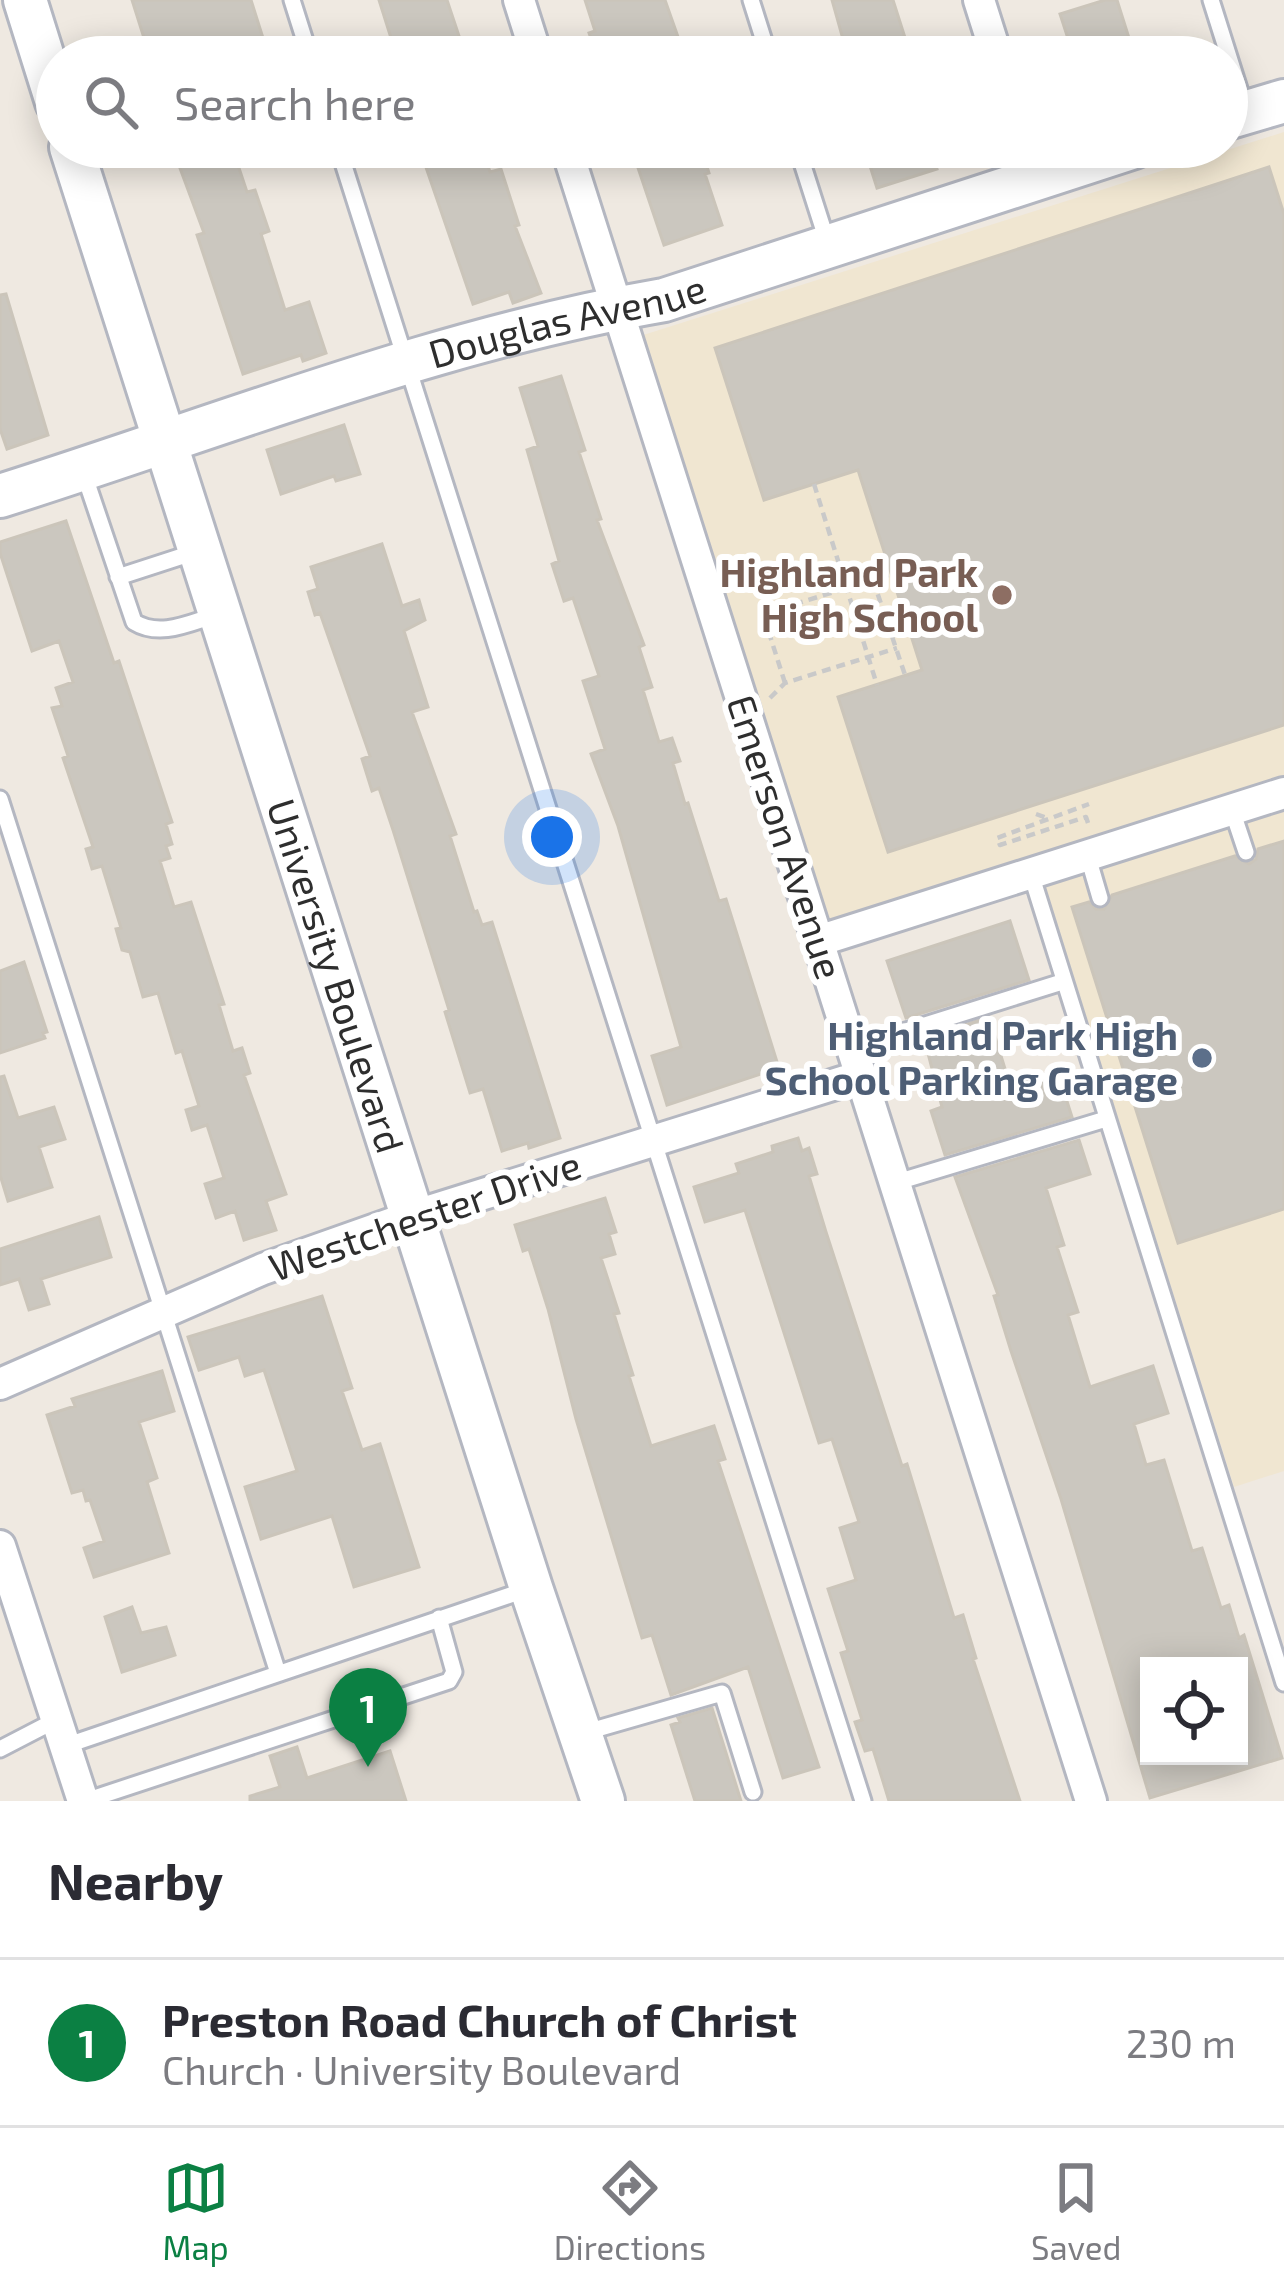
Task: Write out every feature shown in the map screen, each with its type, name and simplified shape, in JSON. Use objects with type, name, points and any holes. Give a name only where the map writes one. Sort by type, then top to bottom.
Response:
[{"type":"street","points":[[26,0],[37,36]]},
{"type":"street","points":[[519,0],[530,36]]},
{"type":"street","points":[[979,0],[990,36]]},
{"type":"street","name":"University Boulevard","points":[[78,168],[603,1801]]},
{"type":"street","name":"Emerson Avenue","points":[[573,168],[1091,1801]]},
{"type":"street","name":"Douglas Avenue","points":[[0,496],[408,364],[584,313],[664,300],[829,247],[1017,168]]},
{"type":"street","points":[[818,940],[1284,793]]},
{"type":"street","name":"Westchester Drive","points":[[0,1384],[262,1270],[413,1216],[861,1076]]},
{"type":"street","points":[[0,1546],[84,1801]]},
{"type":"lane","points":[[292,0],[303,36]]},
{"type":"lane","points":[[751,0],[762,36]]},
{"type":"lane","points":[[1211,0],[1225,36]]},
{"type":"lane","points":[[345,168],[863,1801]]},
{"type":"lane","points":[[804,168],[829,247]]},
{"type":"lane","points":[[83,470],[134,622],[148,631],[219,614]]},
{"type":"lane","points":[[118,577],[198,551]]},
{"type":"lane","points":[[0,799],[278,1673]]},
{"type":"lane","points":[[1232,810],[1246,852]]},
{"type":"lane","points":[[1088,857],[1100,898]]},
{"type":"lane","points":[[1031,874],[1284,1683]]},
{"type":"lane","points":[[849,1037],[890,1036],[1062,982]]},
{"type":"lane","points":[[894,1183],[1106,1119]]},
{"type":"lane","points":[[0,1749],[278,1673],[531,1588]]},
{"type":"lane","points":[[84,1801],[449,1681],[454,1672],[439,1618]]},
{"type":"lane","points":[[580,1733],[722,1693],[753,1792]]},
{"type":"path","points":[[814,484],[877,685]]},
{"type":"path","points":[[892,574],[763,614],[784,684],[897,648]]},
{"type":"path","points":[[873,580],[905,675]]},
{"type":"path","points":[[1036,814],[1047,818],[1089,805]]},
{"type":"path","points":[[1047,818],[1047,822],[997,838],[1000,845],[1086,817],[1088,825]]},
{"type":"shaded area","name":"Highland Park High School","points":[[1284,132],[1284,1471],[1234,1487],[1035,854],[824,923],[637,337],[1170,168],[1248,168],[1248,143]]},
{"type":"building","points":[[132,0],[251,0],[262,36],[143,36]]},
{"type":"building","points":[[379,0],[447,0],[459,36],[390,36]]},
{"type":"building","points":[[585,0],[665,0],[678,36],[590,36],[595,31]]},
{"type":"building","points":[[832,0],[893,0],[904,36],[842,36]]},
{"type":"building","points":[[1117,0],[1128,36],[1067,36],[1060,14]]},
{"type":"building","name":"Highland Park High School","points":[[1269,167],[1284,214],[1284,725],[888,852],[838,697],[922,670],[858,470],[764,500],[715,348]]},
{"type":"building","points":[[180,168],[239,168],[247,192],[255,190],[269,231],[261,234],[285,310],[309,302],[326,353],[303,361],[301,355],[243,374],[197,235],[204,233]]},
{"type":"building","points":[[426,168],[501,169],[519,225],[515,226],[541,293],[513,303],[509,292],[473,304]]},
{"type":"building","points":[[638,168],[707,168],[705,174],[722,225],[664,245]]},
{"type":"building","points":[[871,168],[937,168],[937,169],[877,188]]},
{"type":"building","points":[[6,294],[48,435],[7,449],[0,429],[0,295]]},
{"type":"building","points":[[561,376],[585,450],[579,452],[601,519],[597,520],[644,645],[639,647],[652,687],[643,690],[659,742],[672,738],[680,761],[673,763],[685,804],[719,901],[726,899],[778,1065],[667,1105],[652,1056],[681,1047],[618,826],[591,754],[605,749],[583,681],[599,676],[573,598],[564,601],[552,564],[559,561],[527,450],[538,446],[520,388]]},
{"type":"building","points":[[344,425],[360,474],[336,481],[334,476],[281,494],[267,450]]},
{"type":"building","points":[[66,521],[172,822],[166,824],[172,844],[166,846],[170,858],[160,861],[174,907],[191,902],[224,1004],[219,1005],[233,1051],[242,1048],[250,1073],[244,1075],[286,1194],[266,1201],[276,1230],[244,1240],[235,1211],[216,1218],[205,1184],[224,1178],[207,1125],[192,1130],[186,1110],[199,1106],[182,1051],[176,1053],[158,993],[143,997],[130,952],[122,950],[116,929],[121,928],[102,866],[92,869],[86,849],[93,847],[52,708],[62,706],[56,688],[73,682],[59,641],[32,651],[0,553],[0,542]]},
{"type":"building","points":[[382,544],[402,606],[419,600],[425,620],[404,631],[428,707],[412,712],[456,834],[450,836],[474,912],[482,925],[492,922],[560,1138],[529,1148],[528,1143],[502,1151],[483,1089],[470,1093],[393,830],[379,788],[372,791],[362,759],[370,756],[320,613],[315,615],[308,592],[318,589],[311,567]]},
{"type":"building","name":"Highland Park High School Parking Garage","points":[[1284,841],[1284,1209],[1178,1243],[1072,907],[1089,902],[1104,909],[1112,895],[1235,856],[1249,864],[1258,849]]},
{"type":"building","points":[[1010,921],[1029,980],[906,1018],[887,961]]},
{"type":"building","points":[[24,962],[47,1032],[45,1038],[0,1053],[0,971]]},
{"type":"building","points":[[989,1017],[1010,1085],[1057,1070],[1072,1117],[945,1155],[931,1111],[942,1107],[924,1038]]},
{"type":"building","points":[[4,1076],[18,1118],[54,1107],[65,1139],[39,1147],[52,1187],[8,1201],[0,1175],[0,1077]]},
{"type":"building","points":[[798,1138],[802,1151],[809,1148],[817,1174],[809,1176],[826,1232],[902,1466],[907,1464],[954,1618],[963,1615],[1020,1801],[889,1801],[873,1749],[865,1751],[855,1722],[862,1720],[841,1653],[848,1651],[828,1589],[856,1580],[840,1528],[859,1522],[832,1439],[819,1443],[745,1210],[705,1222],[694,1187],[739,1173],[736,1164]]},
{"type":"building","points":[[1079,1140],[1090,1174],[1046,1188],[1064,1245],[1057,1247],[1078,1312],[1068,1315],[1090,1387],[1153,1366],[1168,1413],[1134,1424],[1146,1465],[1164,1460],[1192,1551],[1202,1548],[1221,1608],[1229,1605],[1239,1638],[1244,1635],[1282,1758],[1150,1798],[1140,1765],[1248,1765],[1248,1657],[1140,1657],[1140,1764],[994,1296],[998,1295],[955,1177]]},
{"type":"building","points":[[605,1198],[616,1232],[609,1234],[615,1254],[601,1258],[651,1446],[714,1426],[725,1459],[718,1461],[819,1767],[783,1778],[748,1667],[671,1695],[652,1635],[642,1638],[548,1309],[529,1249],[523,1251],[515,1225]]},
{"type":"building","points":[[99,1217],[111,1257],[41,1279],[49,1304],[29,1310],[19,1279],[0,1285],[0,1249]]},
{"type":"building","points":[[322,1296],[352,1388],[342,1391],[362,1450],[380,1444],[419,1567],[354,1587],[332,1516],[261,1539],[245,1487],[297,1471],[264,1370],[245,1376],[239,1357],[199,1370],[188,1337]]},
{"type":"building","points":[[162,1371],[174,1411],[139,1422],[157,1478],[147,1482],[169,1553],[94,1577],[84,1548],[104,1541],[90,1500],[86,1501],[83,1490],[72,1493],[47,1415],[75,1406],[72,1399]]},
{"type":"building","points":[[132,1607],[141,1633],[166,1627],[175,1655],[122,1672],[105,1617]]},
{"type":"building","points":[[712,1708],[741,1801],[695,1801],[671,1725],[680,1722],[678,1718]]},
{"type":"building","points":[[297,1747],[307,1778],[390,1751],[406,1801],[250,1801],[250,1796],[280,1787],[270,1756]]},
{"type":"place","name":"Highland Park High School","points":[[1002,595]]},
{"type":"place","name":"Highland Park High School Parking Garage","points":[[1202,1058]]},
{"type":"place","name":"Preston Road Church of Christ","points":[[368,1767]]}]
